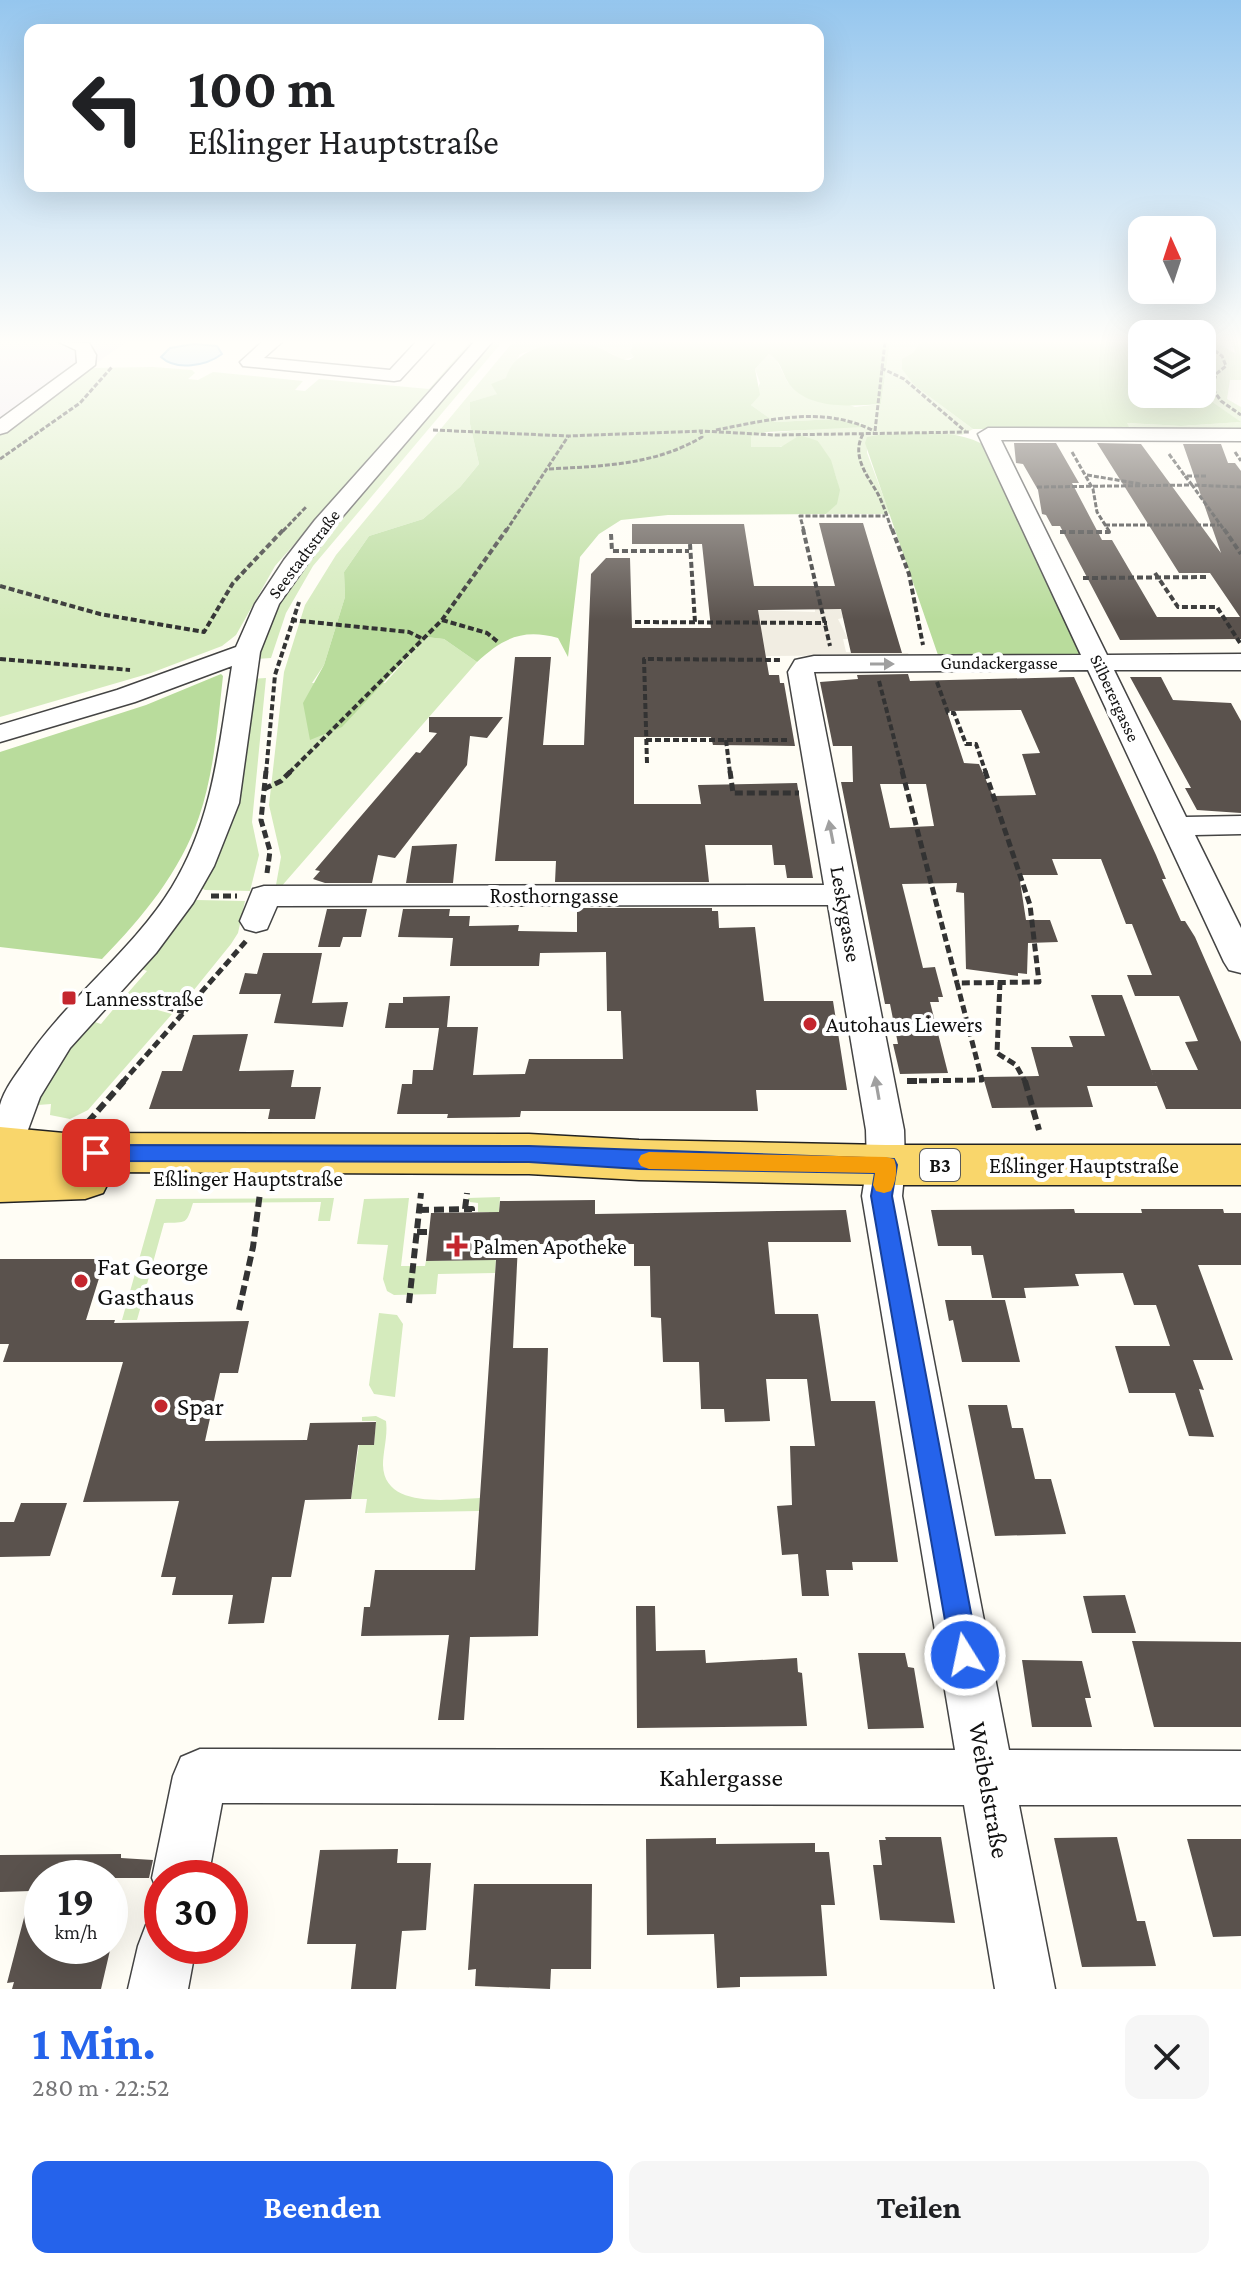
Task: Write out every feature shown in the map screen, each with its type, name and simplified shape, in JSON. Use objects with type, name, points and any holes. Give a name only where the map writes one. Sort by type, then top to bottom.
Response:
[{"type":"main road","name":"Eßlinger Hauptstraße","points":[[1,1158],[34,1179],[486,1174],[639,1160],[886,1165],[1241,1165]]},
{"type":"street","name":"Seestadtstraße","points":[[1,1158],[23,1094],[58,1039],[144,945],[182,896],[199,866],[224,803],[247,652],[267,604],[292,565],[403,435]]},
{"type":"street","name":"Silberergasse","points":[[978,435],[1013,486],[1241,962]]},
{"type":"street","points":[[1208,435],[1241,435]]},
{"type":"street","points":[[0,734],[126,696],[247,652]]},
{"type":"street","name":"Gundackergasse","points":[[808,660],[1241,662]]},
{"type":"street","name":"Leskygasse","points":[[808,660],[801,672],[885,1130],[886,1165]]},
{"type":"street","points":[[1176,826],[1241,825]]},
{"type":"street","name":"Rosthorngasse","points":[[260,908],[843,895]]},
{"type":"street","name":"Weibelstraße","points":[[886,1165],[882,1196],[1025,1989]]},
{"type":"street","name":"Kahlergasse","points":[[184,1860],[200,1776],[1241,1778]]},
{"type":"street","points":[[158,1989],[163,1964]]},
{"type":"path","points":[[0,459],[35,435]]},
{"type":"path","points":[[424,441],[429,435]]},
{"type":"path","points":[[564,435],[575,435]]},
{"type":"path","points":[[264,789],[281,781],[442,620],[569,435]]},
{"type":"path","points":[[548,469],[598,468],[677,452],[694,445],[702,435]]},
{"type":"path","points":[[863,435],[858,443],[861,466],[886,516],[909,574],[924,647]]},
{"type":"path","points":[[1035,532],[1109,532],[1097,512],[1093,489],[1061,435]]},
{"type":"path","points":[[1086,475],[1104,484],[1241,487]]},
{"type":"path","points":[[1206,476],[1185,476],[1241,554]]},
{"type":"path","points":[[1013,486],[1093,489],[1129,477],[1142,484]]},
{"type":"path","points":[[0,586],[67,608],[204,632],[233,583],[310,503]]},
{"type":"path","points":[[647,763],[644,659],[808,660],[827,623],[800,516],[886,516]]},
{"type":"path","points":[[1104,525],[1220,525]]},
{"type":"path","points":[[611,534],[612,551],[689,551]]},
{"type":"path","points":[[1231,540],[1241,541]]},
{"type":"path","points":[[690,544],[695,622]]},
{"type":"path","points":[[1157,576],[1178,607],[1217,607],[1241,644]]},
{"type":"path","points":[[1058,579],[1209,577]]},
{"type":"path","points":[[86,1124],[250,936],[260,908],[270,851],[261,820],[275,675],[291,620],[303,594]]},
{"type":"path","points":[[291,620],[409,632],[423,639]]},
{"type":"path","points":[[442,620],[487,633],[498,642]]},
{"type":"path","points":[[635,622],[827,623]]},
{"type":"path","points":[[0,659],[132,671]]},
{"type":"path","points":[[876,670],[982,1080],[876,1082]]},
{"type":"path","points":[[932,670],[948,713],[954,713],[966,744],[976,744],[1030,905],[1039,982],[957,983]]},
{"type":"path","points":[[646,740],[790,740]]},
{"type":"path","points":[[726,740],[733,793],[801,793]]},
{"type":"path","points":[[182,896],[260,908]]},
{"type":"path","points":[[1000,982],[997,1053],[1016,1062],[1024,1075],[1039,1130]]},
{"type":"path","points":[[125,996],[184,1012]]},
{"type":"path","points":[[239,1310],[253,1247],[260,1193]]},
{"type":"path","points":[[409,1303],[421,1193]]},
{"type":"path","points":[[419,1210],[469,1210],[467,1193]]},
{"type":"path","points":[[417,1232],[429,1232]]},
{"type":"green space","points":[[0,435],[391,435],[275,566],[236,635],[222,646],[151,673],[0,717]]},
{"type":"green space","points":[[412,435],[424,435],[313,566],[286,613],[271,658],[256,659],[266,626],[299,567]]},
{"type":"green space","points":[[436,435],[472,435],[479,464],[460,487],[423,519],[369,536],[344,572],[345,597],[324,665],[312,683],[385,683],[426,637],[444,639],[477,662],[280,888],[276,885],[281,857],[269,805],[284,672],[305,605],[336,555]]},
{"type":"green space","points":[[472,435],[756,435],[751,436],[751,447],[781,447],[800,435],[818,441],[831,460],[840,490],[837,504],[826,514],[668,515],[621,520],[599,534],[580,557],[568,657],[558,638],[545,635],[513,638],[495,647],[477,662],[444,639],[426,637],[342,727],[310,740],[303,703],[324,665],[345,597],[344,572],[369,536],[423,519],[460,487],[479,464]]},
{"type":"green space","points":[[751,435],[962,435],[867,437],[867,453],[890,514],[826,514],[837,496],[838,487],[833,468],[818,441],[766,449],[750,447]]},
{"type":"green space","points":[[952,435],[992,450],[997,475],[1084,654],[938,655],[865,443],[867,437]]},
{"type":"green space","points":[[221,674],[215,747],[199,817],[182,856],[146,910],[102,959],[0,947],[0,752],[146,705]]},
{"type":"green space","points":[[266,678],[252,822],[259,855],[250,891],[205,890],[200,887],[251,679]]},
{"type":"green space","points":[[190,901],[245,901],[238,933],[231,944],[185,1001],[168,1005],[127,994],[147,971],[139,968]]},
{"type":"green space","points":[[121,1000],[172,1014],[88,1110],[70,1119],[50,1115],[51,1104],[38,1105],[53,1071],[92,1021],[101,1024]]},
{"type":"green space","points":[[500,1197],[495,1273],[438,1274],[436,1294],[394,1295],[387,1291],[383,1279],[388,1245],[357,1244],[364,1199],[409,1198],[401,1266],[425,1266],[426,1261],[485,1260],[489,1212],[478,1212],[478,1203],[470,1202],[468,1198]]},
{"type":"green space","points":[[334,1198],[330,1221],[318,1221],[321,1202],[193,1203],[184,1221],[164,1223],[137,1320],[122,1320],[156,1199]]},
{"type":"green space","points":[[379,1313],[397,1315],[403,1324],[395,1397],[374,1394],[369,1385]]},
{"type":"green space","points":[[376,1416],[386,1421],[383,1465],[386,1479],[394,1489],[421,1499],[480,1498],[479,1511],[365,1513],[367,1499],[351,1499],[359,1445],[374,1445],[376,1421],[362,1421],[362,1417]]},
{"type":"shaded area","points":[[840,606],[843,618],[838,619],[848,639],[843,639],[846,652],[909,655],[766,656],[758,610],[815,612],[815,609]]},
{"type":"building","points":[[1014,443],[1056,443],[1079,483],[1072,483],[1102,540],[1112,540],[1157,617],[1240,617],[1210,573],[1179,573],[1097,443],[1141,444],[1221,553],[1183,444],[1221,444],[1228,463],[1235,463],[1241,471],[1241,639],[1120,640],[1060,526],[1052,526],[1046,515],[1042,514],[1038,490],[1023,464],[1016,463]]},
{"type":"building","points":[[819,523],[863,523],[902,653],[851,653],[841,609],[758,610],[769,675],[779,675],[780,683],[784,683],[795,746],[713,745],[711,737],[634,737],[634,804],[701,804],[698,785],[797,783],[813,878],[787,878],[785,865],[774,865],[772,845],[705,845],[709,882],[555,882],[556,861],[495,861],[515,657],[551,657],[543,745],[584,745],[591,574],[606,558],[630,558],[632,628],[711,628],[702,544],[632,544],[632,524],[744,524],[754,586],[835,586]]},
{"type":"building","points":[[908,674],[910,681],[1074,677],[1156,855],[1166,879],[1162,879],[1181,921],[1185,921],[1195,937],[1241,1042],[1241,1109],[1166,1109],[1157,1086],[1087,1086],[1093,1107],[992,1108],[983,1077],[1039,1076],[1031,1047],[1073,1047],[1069,1036],[1105,1036],[1091,995],[1122,995],[1156,1083],[1151,1070],[1198,1070],[1185,1042],[1198,1041],[1179,996],[1135,996],[1127,975],[1152,975],[1132,924],[1126,924],[1101,859],[1052,859],[1058,875],[1019,875],[1026,920],[1050,920],[1058,942],[1028,943],[1027,974],[1018,973],[1018,976],[966,969],[964,893],[956,892],[957,883],[902,884],[923,968],[935,967],[943,997],[938,997],[939,1002],[930,1002],[948,1073],[900,1074],[893,1044],[898,1044],[890,1004],[885,1004],[841,782],[853,782],[852,746],[833,746],[820,682],[858,679],[857,675]],"holes":[[[1021,710],[1040,753],[1022,754],[1036,795],[993,796],[979,764],[964,763],[947,711]],[[880,784],[926,784],[934,826],[890,828]]]},
{"type":"building","points":[[1130,677],[1161,677],[1173,700],[1231,703],[1241,721],[1241,813],[1197,810],[1185,788],[1191,788]]},
{"type":"building","points":[[429,717],[503,717],[487,738],[470,736],[467,765],[395,858],[378,855],[372,883],[325,883],[313,879],[320,871],[315,870],[416,752],[420,753],[437,733],[429,732]]},
{"type":"building","points":[[457,844],[453,883],[406,883],[412,846]]},
{"type":"building","points":[[577,908],[712,908],[712,911],[718,911],[719,928],[755,927],[764,1001],[833,1001],[847,1090],[756,1090],[758,1111],[521,1111],[520,1117],[447,1118],[448,1114],[397,1114],[402,1084],[412,1084],[413,1070],[433,1070],[439,1028],[385,1028],[389,1003],[403,1003],[403,997],[450,996],[447,1027],[478,1027],[473,1075],[525,1074],[529,1059],[623,1059],[621,1011],[607,1011],[606,952],[540,953],[539,966],[450,966],[453,938],[398,937],[403,909],[450,909],[449,916],[470,916],[469,926],[519,925],[518,931],[577,932]]},
{"type":"building","points":[[327,909],[367,909],[361,937],[343,937],[340,947],[318,947]]},
{"type":"building","points":[[263,953],[322,953],[312,1003],[348,1002],[343,1027],[274,1023],[281,994],[239,994],[245,973],[257,974]]},
{"type":"building","points":[[248,1034],[239,1071],[294,1070],[291,1087],[321,1087],[315,1119],[268,1119],[270,1109],[149,1109],[162,1071],[182,1071],[193,1035]]},
{"type":"building","points":[[595,1200],[595,1214],[846,1210],[851,1242],[768,1242],[775,1314],[818,1314],[831,1401],[875,1401],[898,1562],[852,1562],[853,1570],[826,1570],[829,1596],[802,1596],[798,1554],[782,1555],[777,1506],[792,1505],[790,1446],[815,1446],[807,1379],[766,1379],[770,1421],[725,1422],[724,1409],[701,1409],[699,1362],[663,1362],[661,1318],[651,1317],[650,1266],[634,1266],[634,1244],[518,1244],[513,1348],[548,1348],[538,1636],[470,1637],[464,1720],[438,1720],[449,1635],[361,1636],[364,1607],[370,1607],[375,1570],[475,1570],[496,1260],[426,1261],[431,1213],[499,1212],[500,1201]]},
{"type":"building","points":[[1074,1209],[1075,1213],[1223,1209],[1224,1213],[1241,1213],[1241,1265],[1198,1265],[1233,1360],[1193,1360],[1204,1390],[1199,1389],[1214,1437],[1189,1436],[1175,1393],[1129,1393],[1115,1346],[1170,1346],[1156,1305],[1134,1305],[1123,1273],[1075,1274],[1079,1286],[1024,1288],[1026,1298],[992,1298],[983,1255],[972,1255],[971,1246],[938,1246],[931,1210]]},
{"type":"building","points":[[0,1259],[105,1259],[86,1320],[115,1320],[114,1323],[249,1321],[238,1373],[220,1373],[205,1441],[307,1440],[310,1423],[376,1422],[374,1445],[358,1445],[351,1499],[305,1500],[291,1577],[272,1577],[264,1623],[228,1624],[233,1595],[172,1595],[176,1577],[161,1577],[179,1501],[83,1502],[123,1362],[3,1362],[9,1344],[0,1344]]},
{"type":"building","points":[[945,1300],[1005,1300],[1020,1362],[962,1362],[953,1320],[949,1321]]},
{"type":"building","points":[[968,1405],[1007,1405],[1012,1428],[1023,1428],[1035,1479],[1051,1479],[1066,1534],[995,1536]]},
{"type":"building","points":[[21,1503],[67,1503],[50,1556],[0,1557],[0,1522],[14,1522]]},
{"type":"building","points":[[1125,1595],[1136,1633],[1092,1633],[1083,1596]]},
{"type":"building","points":[[636,1606],[655,1606],[656,1651],[705,1650],[706,1663],[797,1658],[798,1672],[802,1673],[807,1726],[637,1728]]},
{"type":"building","points":[[1132,1641],[1241,1642],[1241,1727],[1154,1727]]},
{"type":"building","points":[[858,1653],[905,1653],[908,1667],[914,1668],[924,1728],[868,1729]]},
{"type":"building","points":[[1022,1660],[1082,1661],[1091,1698],[1085,1698],[1092,1727],[1032,1727]]},
{"type":"building","points":[[885,1837],[941,1837],[955,1923],[880,1920],[873,1865],[882,1865],[879,1840],[886,1840]]},
{"type":"building","points":[[1117,1837],[1137,1921],[1145,1921],[1156,1966],[1082,1967],[1054,1838]]},
{"type":"building","points":[[716,1838],[716,1844],[815,1843],[815,1852],[829,1852],[835,1905],[821,1905],[827,1976],[740,1977],[740,1987],[717,1988],[714,1934],[647,1935],[646,1839]]},
{"type":"building","points":[[1187,1839],[1241,1839],[1241,1936],[1213,1937]]},
{"type":"building","points":[[398,1849],[397,1863],[431,1863],[426,1930],[402,1931],[396,1989],[351,1989],[356,1944],[307,1944],[320,1850]]},
{"type":"building","points":[[121,1854],[121,1858],[153,1860],[144,1860],[144,1878],[128,1878],[128,1860],[24,1860],[24,1891],[0,1892],[0,1855]]},
{"type":"building","points":[[474,1884],[592,1884],[591,1969],[551,1969],[550,1989],[475,1986],[476,1969],[468,1970]]},
{"type":"building","points":[[24,1918],[24,1964],[107,1964],[101,1989],[12,1989],[14,1982],[7,1983]]},
{"type":"slow traffic","points":[[649,1161],[886,1165],[884,1185]]},
{"type":"place","name":"Lannesstraße","points":[[69,998]]},
{"type":"place","name":"Autohaus Liewers","points":[[810,1024]]},
{"type":"place","name":"Palmen Apotheke","points":[[457,1246]]},
{"type":"place","name":"Fat George Gasthaus","points":[[81,1281]]},
{"type":"place","name":"Spar","points":[[161,1406]]},
{"type":"route","points":[[96,1153],[529,1154],[639,1160],[886,1165],[882,1196],[965,1655]]}]
